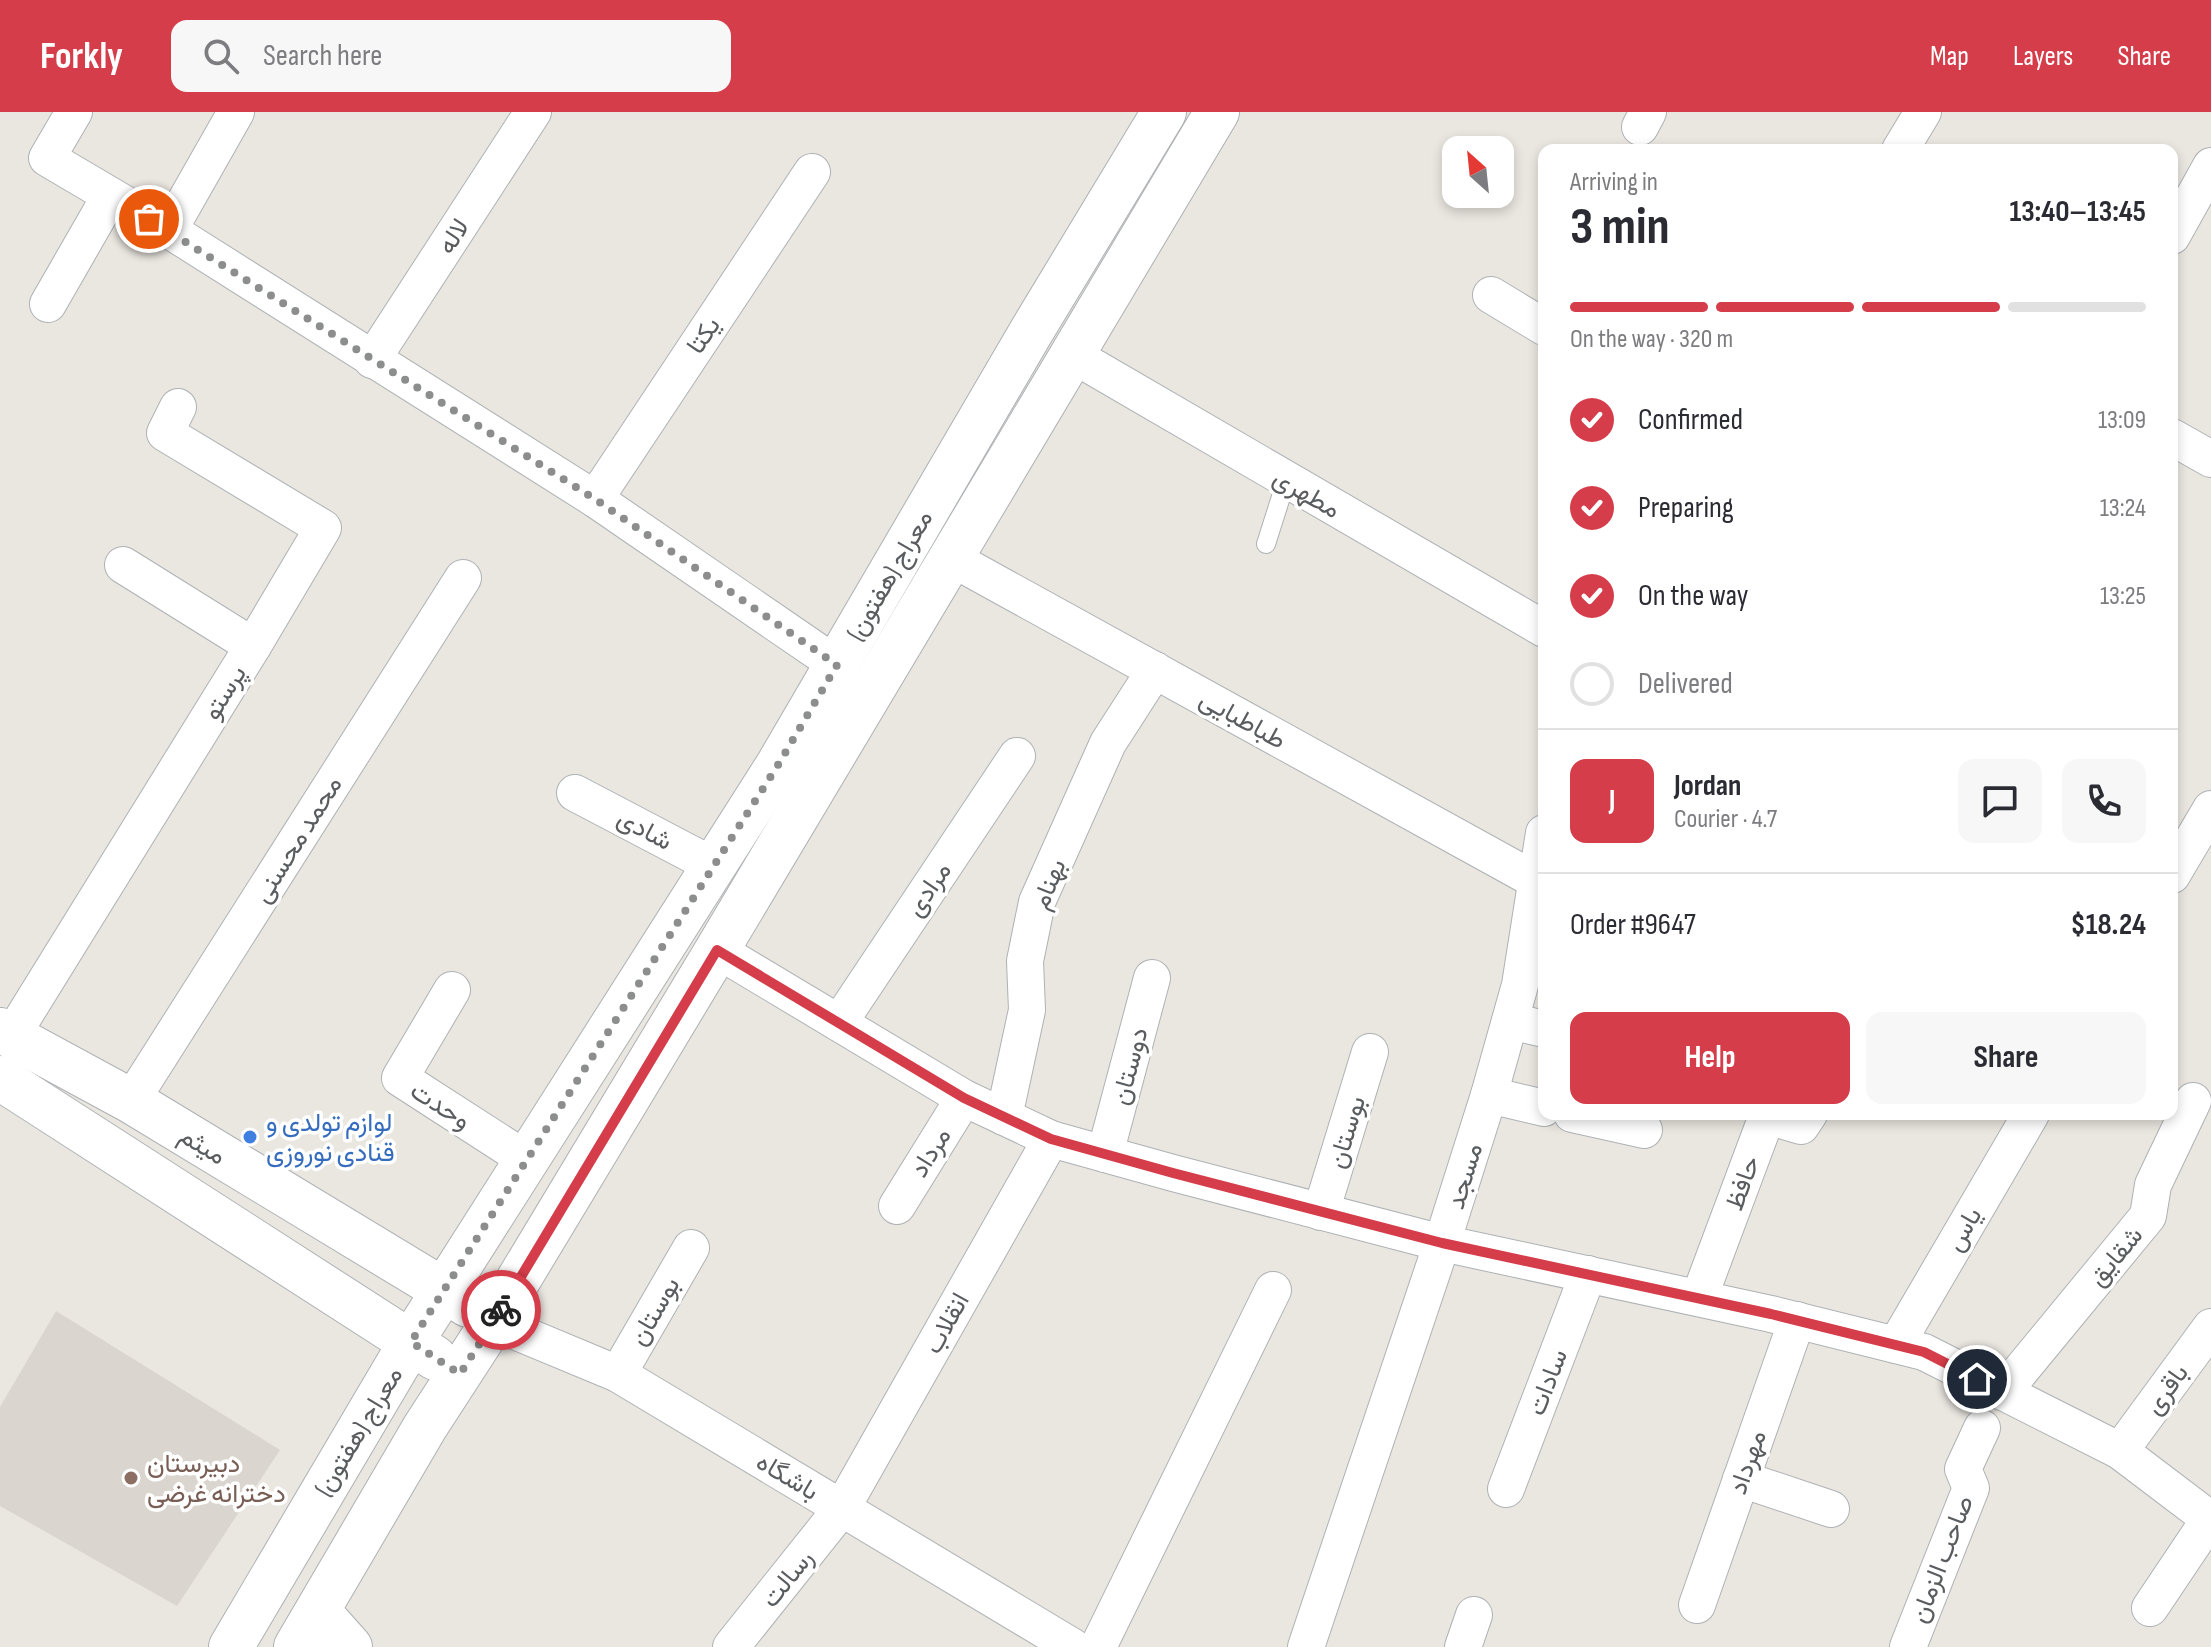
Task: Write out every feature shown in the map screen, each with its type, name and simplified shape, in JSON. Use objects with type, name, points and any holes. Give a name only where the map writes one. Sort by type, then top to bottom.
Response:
[{"type":"main road","name":"معراج (هفتون)","points":[[231,1647],[411,1342],[714,866],[837,665],[1031,332],[1164,112]]},
{"type":"main road","name":"معراج (هفتون)","points":[[296,1647],[425,1427],[493,1322],[1217,112]]},
{"type":"main road","points":[[1031,332],[1071,354]]},
{"type":"main road","name":"میثم","points":[[4,1048],[131,1101],[444,1289],[493,1322]]},
{"type":"main road","name":"میثم","points":[[4,1048],[350,1304],[460,1374]]},
{"type":"main road","points":[[387,1257],[470,1249]]},
{"type":"main road","points":[[350,1304],[384,1386]]},
{"type":"main road","points":[[318,1611],[350,1647]]},
{"type":"street","points":[[74,112],[47,158],[169,230],[595,499],[837,665]]},
{"type":"street","points":[[169,230],[236,112]]},
{"type":"street","name":"لاله","points":[[372,360],[533,112]]},
{"type":"street","points":[[1904,144],[1923,112]]},
{"type":"street","points":[[2178,225],[2211,166]]},
{"type":"street","name":"یکتا","points":[[595,499],[812,172]]},
{"type":"street","points":[[48,304],[110,196]]},
{"type":"street","points":[[1491,295],[1538,323]]},
{"type":"street","name":"مطهری","points":[[1071,354],[1538,626]]},
{"type":"street","name":"پرستو","points":[[4,1048],[323,528],[165,433],[178,407]]},
{"type":"street","points":[[2178,440],[2211,459]]},
{"type":"street","name":"طباطبایی","points":[[951,558],[1535,880]]},
{"type":"street","points":[[123,565],[253,646]]},
{"type":"street","name":"محمد محسنی","points":[[131,1101],[463,578]]},
{"type":"street","name":"بهنام","points":[[1004,1117],[1027,1010],[1025,961],[1037,902],[1108,743],[1155,670]]},
{"type":"street","name":"مرادی","points":[[839,1023],[1017,756]]},
{"type":"street","name":"شادی","points":[[575,793],[714,866]]},
{"type":"street","points":[[2178,865],[2211,809]]},
{"type":"street","name":"مسجد","points":[[1306,1647],[1489,1095],[1527,1025],[1520,985],[1538,864]]},
{"type":"street","points":[[717,950],[964,1098],[1051,1139],[1442,1243],[1797,1320],[1924,1352],[2120,1451],[2210,1519],[2150,1608]]},
{"type":"street","name":"دوستان","points":[[1105,1154],[1152,978]]},
{"type":"street","name":"وحدت","points":[[452,990],[400,1078],[527,1160]]},
{"type":"street","name":"بوستان","points":[[1321,1212],[1370,1052]]},
{"type":"street","points":[[1489,1095],[1538,1107]]},
{"type":"street","name":"مرداد","points":[[897,1206],[964,1098]]},
{"type":"street","name":"شقایق","points":[[2003,1392],[2148,1216],[2153,1185],[2193,1101]]},
{"type":"street","points":[[1599,1120],[1644,1130]]},
{"type":"street","name":"حافظ","points":[[1699,1298],[1766,1120]]},
{"type":"street","name":"حافظ","points":[[1781,1120],[1801,1126],[1805,1120]]},
{"type":"street","name":"یاس","points":[[1896,1345],[2027,1120]]},
{"type":"street","name":"انقلاب","points":[[842,1508],[1051,1139]]},
{"type":"street","name":"بوستان","points":[[618,1374],[691,1248]]},
{"type":"street","name":"سادات","points":[[1506,1489],[1588,1274]]},
{"type":"street","points":[[1098,1647],[1273,1290]]},
{"type":"street","name":"مهرداد","points":[[1697,1605],[1797,1320]]},
{"type":"street","name":"باشگاه","points":[[493,1322],[618,1374],[842,1508],[1060,1644]]},
{"type":"street","name":"باقری","points":[[2120,1451],[2211,1327]]},
{"type":"street","name":"صاحب الزمان","points":[[1908,1647],[1971,1488],[1963,1469],[1982,1428]]},
{"type":"street","points":[[1741,1479],[1831,1509]]},
{"type":"street","name":"رسالت","points":[[731,1647],[842,1508]]},
{"type":"lane","points":[[1266,544],[1286,481]]},
{"type":"shaded area","name":"دبیرستان دخترانه غرضی","points":[[56,1311],[280,1450],[177,1606],[0,1506],[0,1407]]},
{"type":"way so far","points":[[149,219],[595,499],[837,665],[778,765],[411,1342],[460,1374],[501,1310]]},
{"type":"place","name":"لوازم تولدی و قنادی نوروزی","points":[[250,1137]]},
{"type":"place","name":"دبیرستان دخترانه غرضی","points":[[131,1478]]},
{"type":"route","points":[[501,1310],[717,950],[964,1098],[1051,1139],[1442,1243],[1771,1314],[1924,1352],[1977,1379]]}]
